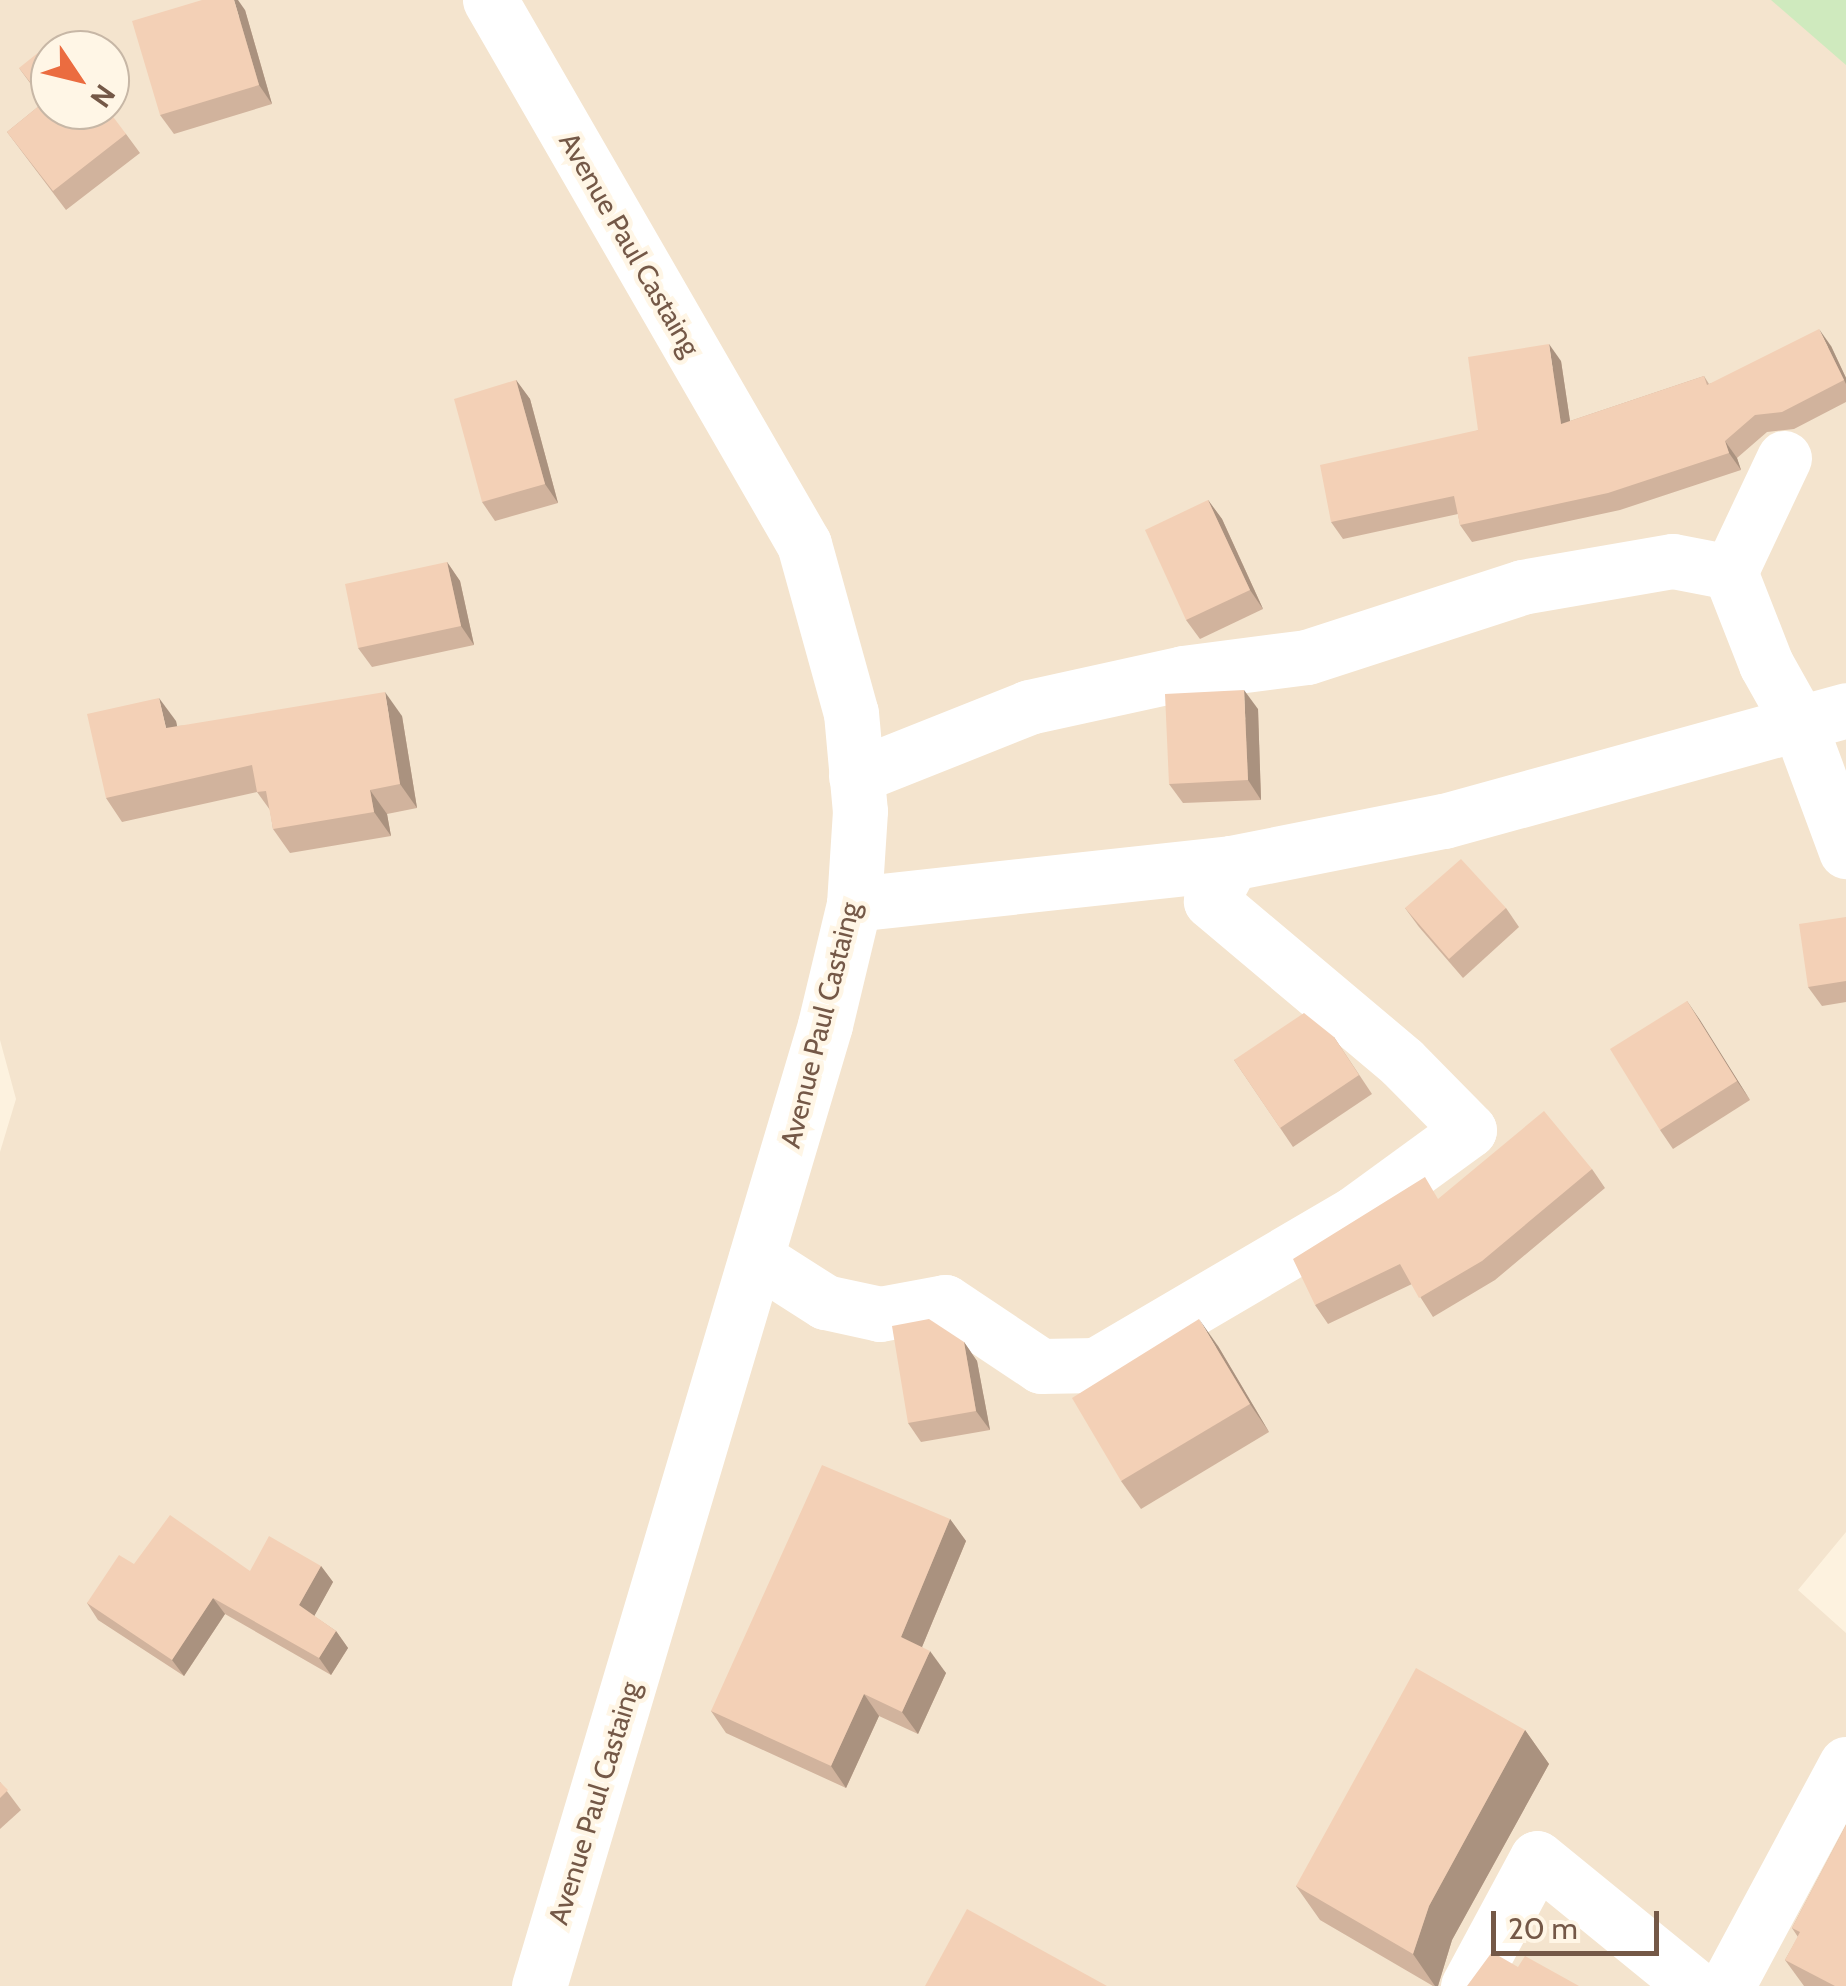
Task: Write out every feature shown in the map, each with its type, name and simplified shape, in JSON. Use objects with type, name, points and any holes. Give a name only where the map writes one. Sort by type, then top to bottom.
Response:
[{"type":"street","name":"Avenue Paul Castaing","points":[[490,0],[804,544],[835,640],[856,776],[854,904],[756,1258],[539,1986]]},
{"type":"street","points":[[1784,458],[1730,572],[1766,664],[1822,715],[1846,851]]},
{"type":"street","points":[[856,776],[1029,707],[1182,674],[1307,657],[1522,587],[1674,561],[1730,572]]},
{"type":"street","points":[[854,904],[1231,863],[1444,822],[1822,715]]},
{"type":"street","points":[[756,1258],[824,1302],[880,1314],[945,1302],[1041,1366],[1096,1366],[1355,1213],[1469,1130],[1402,1062],[1211,901],[1231,863]]},
{"type":"street","points":[[1727,1986],[1846,1764]]},
{"type":"street","points":[[1468,1986],[1537,1858],[1694,1986]]},
{"type":"shaded area","points":[[0,0],[1846,0],[1846,1532],[1798,1590],[1846,1633],[1846,1986],[0,1986],[0,1152],[16,1099],[0,1040]]},
{"type":"green space","points":[[1771,0],[1846,0],[1846,65]]},
{"type":"building","points":[[202,0],[234,0],[259,85],[160,115],[132,21]]},
{"type":"building","points":[[30,59],[30,82],[19,68]]},
{"type":"building","points":[[30,113],[30,130],[123,130],[126,134],[53,191],[7,132]]},
{"type":"building","points":[[1819,329],[1844,380],[1782,412],[1755,415],[1725,441],[1729,453],[1608,493],[1460,525],[1454,496],[1331,522],[1320,465],[1478,430],[1468,357],[1549,344],[1561,424],[1704,376],[1707,385]]},
{"type":"building","points":[[516,380],[545,484],[482,502],[454,399]]},
{"type":"building","points":[[1208,500],[1250,590],[1186,620],[1145,530]]},
{"type":"building","points":[[447,562],[461,626],[358,648],[345,584]]},
{"type":"building","points":[[1244,690],[1248,780],[1169,784],[1165,694]]},
{"type":"building","points":[[385,692],[400,784],[370,790],[374,812],[273,829],[266,791],[257,792],[252,765],[106,798],[87,714],[159,698],[166,728]]},
{"type":"building","points":[[1461,859],[1506,908],[1449,959],[1405,908]]},
{"type":"building","points":[[1846,917],[1846,981],[1808,987],[1799,924]]},
{"type":"building","points":[[1687,1001],[1737,1081],[1660,1130],[1610,1049]]},
{"type":"building","points":[[1304,1013],[1334,1037],[1359,1075],[1280,1128],[1234,1060]]},
{"type":"building","points":[[1544,1111],[1592,1169],[1482,1261],[1419,1298],[1400,1264],[1315,1305],[1293,1259],[1425,1177],[1438,1199]]},
{"type":"building","points":[[929,1319],[964,1342],[976,1411],[908,1423],[892,1326]]},
{"type":"building","points":[[1199,1319],[1250,1404],[1121,1481],[1072,1398]]},
{"type":"building","points":[[822,1465],[950,1519],[901,1637],[930,1651],[902,1712],[864,1694],[831,1766],[711,1711]]},
{"type":"building","points":[[170,1515],[250,1571],[269,1536],[321,1566],[299,1605],[336,1631],[319,1658],[213,1598],[172,1660],[87,1603],[119,1555],[134,1564]]},
{"type":"building","points":[[1416,1668],[1525,1730],[1429,1906],[1413,1954],[1296,1886]]},
{"type":"building","points":[[0,1782],[8,1790],[0,1798]]},
{"type":"building","points":[[1846,1825],[1846,1986],[1835,1986],[1785,1960],[1800,1932],[1792,1928]]},
{"type":"building","points":[[967,1909],[1107,1986],[925,1986]]},
{"type":"building","points":[[1492,1952],[1518,1967],[1525,1956],[1579,1986],[1467,1986]]}]
